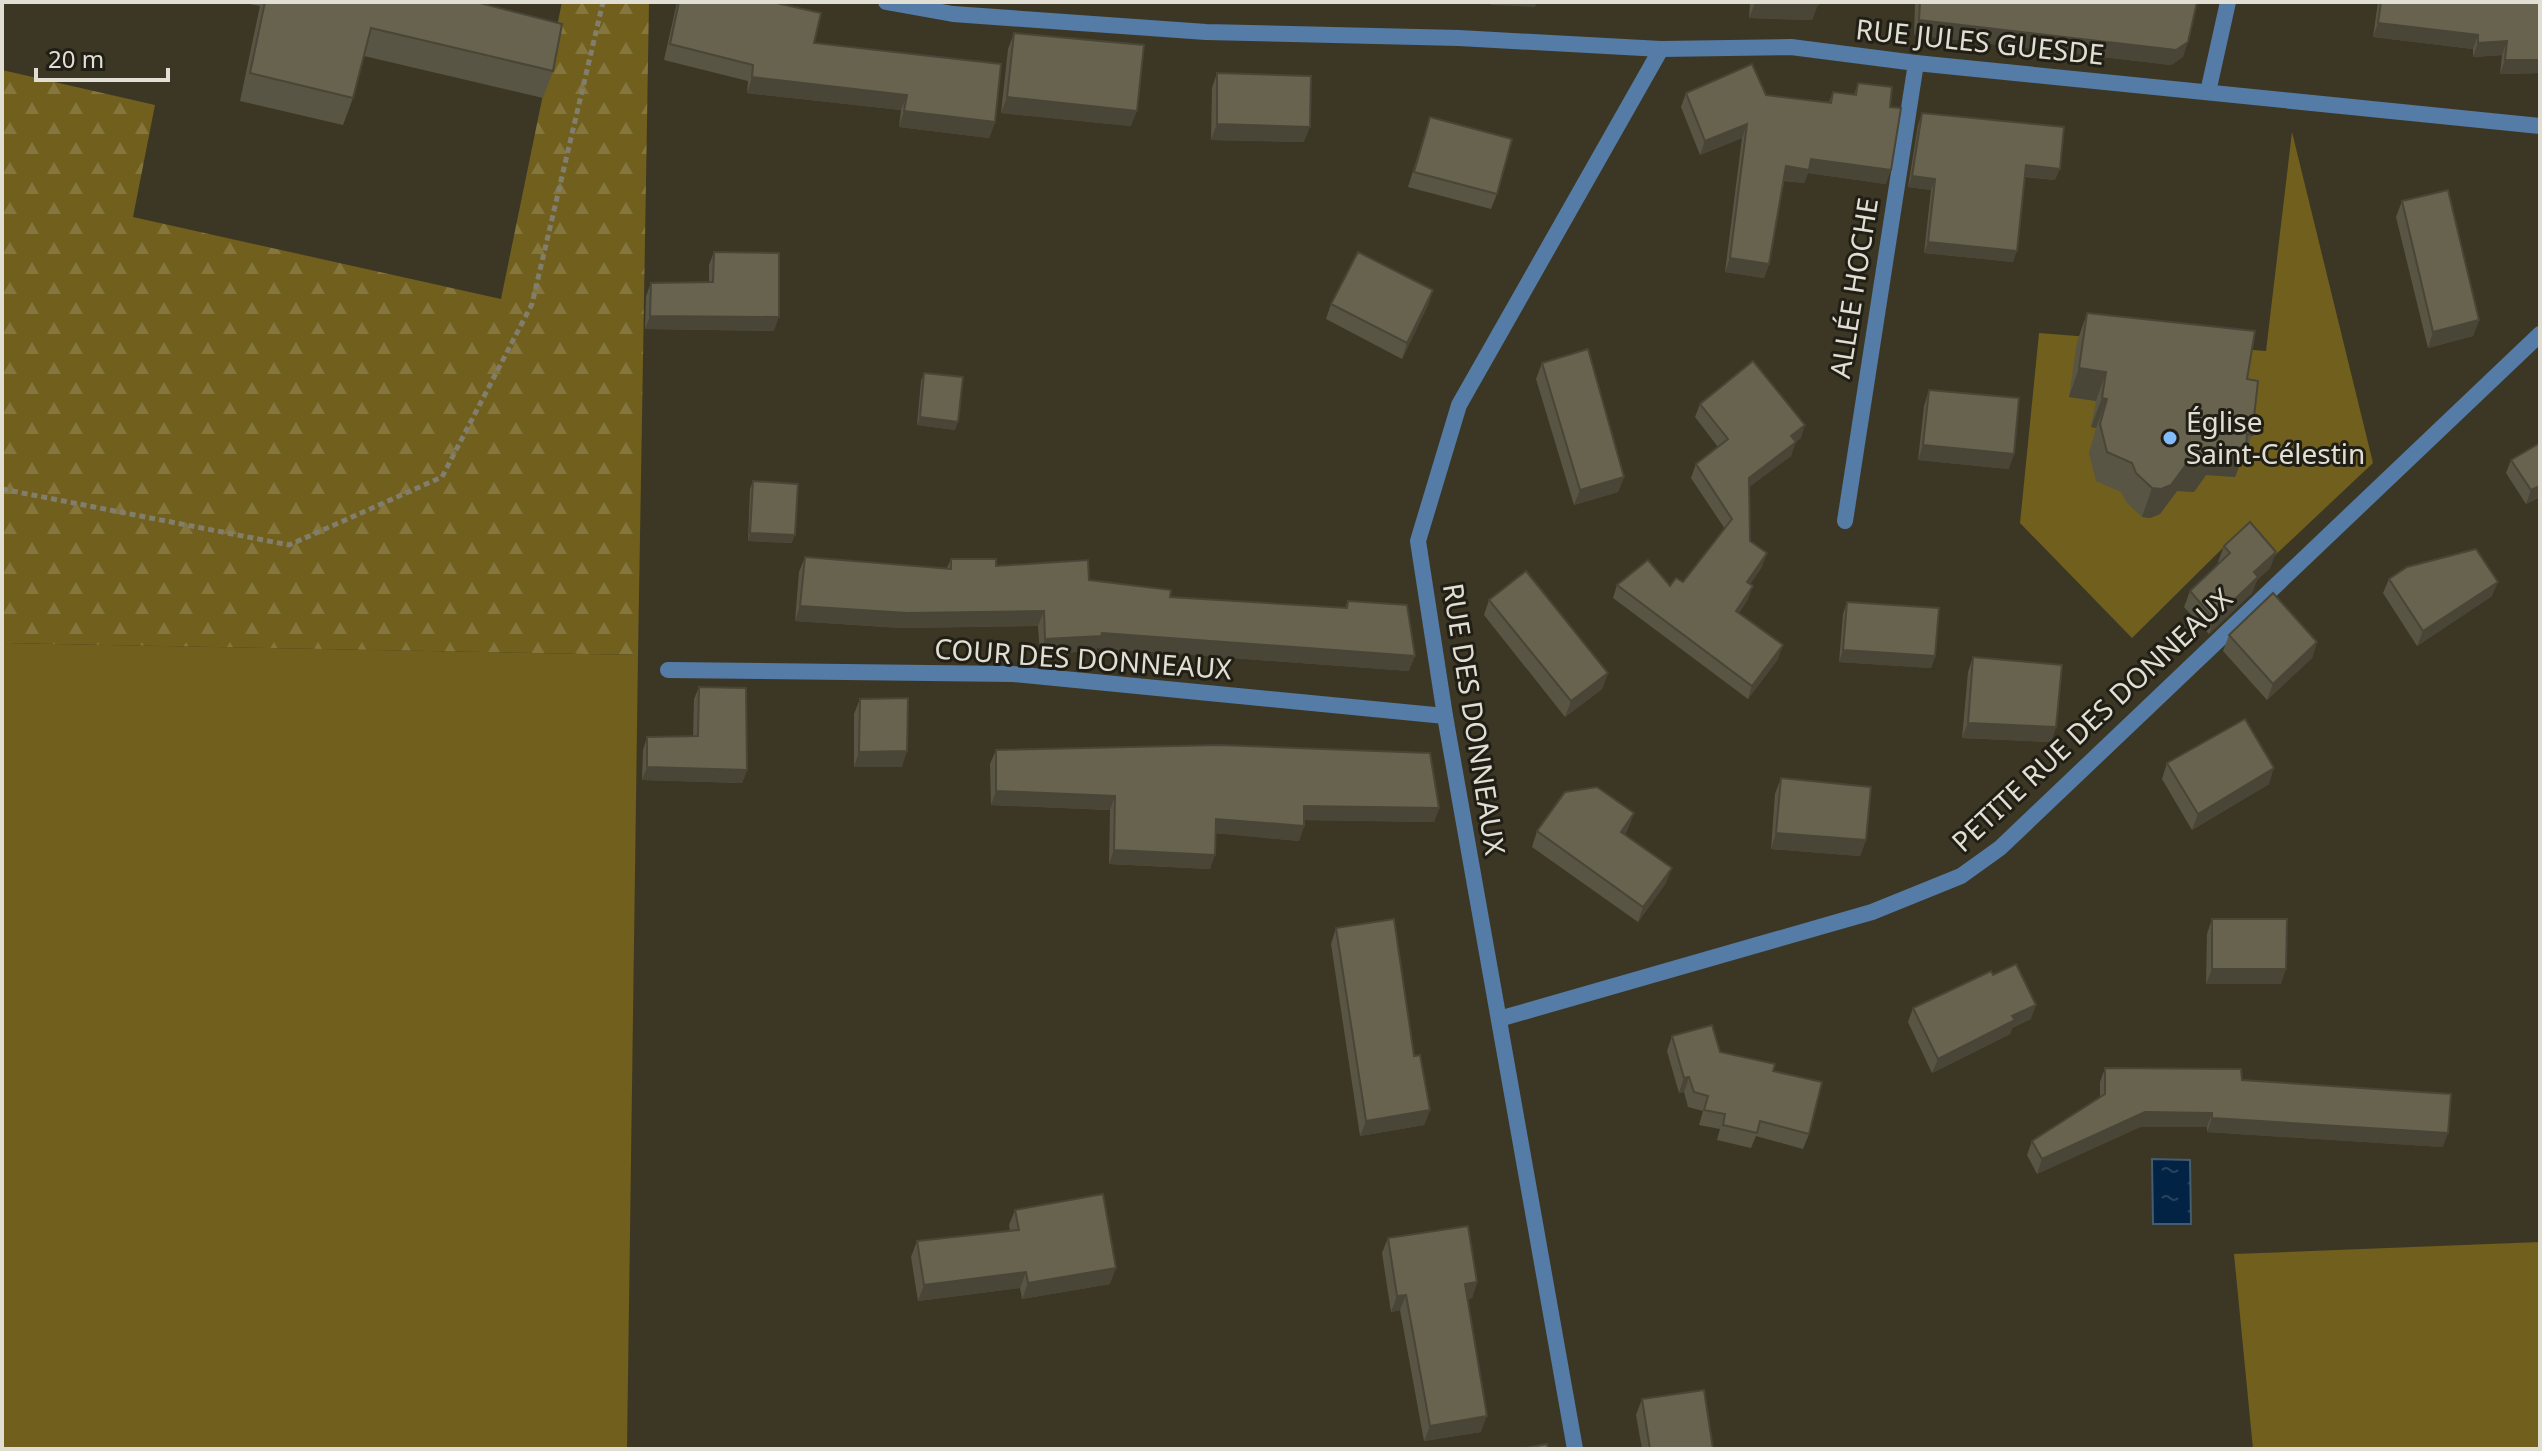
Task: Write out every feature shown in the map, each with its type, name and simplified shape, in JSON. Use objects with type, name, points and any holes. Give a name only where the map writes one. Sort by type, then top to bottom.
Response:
[{"type":"street","name":"RUE JULES GUESDE","points":[[886,2],[1206,32],[1459,38],[1661,49],[1791,47],[1916,63],[2540,126]]},
{"type":"street","points":[[2208,92],[2228,2]]},
{"type":"street","name":"RUE DES DONNEAUX","points":[[1575,1449],[1445,716],[1418,541],[1459,405],[1661,49]]},
{"type":"street","name":"ALLÉE HOCHE","points":[[1845,521],[1916,63]]},
{"type":"street","name":"PETITE RUE DES DONNEAUX","points":[[1499,1019],[1872,912],[1961,876],[2000,848],[2540,334]]},
{"type":"street","name":"COUR DES DONNEAUX","points":[[668,670],[1013,674],[1445,716]]},
{"type":"path","points":[[2,489],[289,545],[442,477],[532,304],[603,2]]},
{"type":"green space","points":[[562,2],[649,2],[638,655],[2,643],[2,70],[155,105],[133,217],[501,299]]},
{"type":"green space","points":[[2292,132],[2373,463],[2271,559],[2241,530],[2132,638],[2020,523],[2039,333],[2266,351]]},
{"type":"green space","points":[[2,643],[638,655],[627,1449],[2,1449]]},
{"type":"green space","points":[[2540,1242],[2540,1449],[2253,1449],[2234,1254]]},
{"type":"water","points":[[2152,1159],[2190,1160],[2191,1224],[2153,1224]]},
{"type":"building","points":[[265,2],[476,2],[562,24],[553,71],[371,28],[353,98],[250,73]]},
{"type":"building","points":[[679,2],[772,2],[821,13],[814,43],[1001,64],[995,122],[904,111],[907,95],[752,77],[753,65],[670,44]]},
{"type":"building","points":[[1755,2],[1818,2],[1818,5]]},
{"type":"building","points":[[1920,2],[2197,2],[2188,42],[2176,50],[1919,20]]},
{"type":"building","points":[[2381,2],[2540,2],[2540,60],[2505,60],[2507,41],[2478,43],[2478,35],[2378,23]]},
{"type":"building","points":[[1014,33],[1144,45],[1137,111],[1007,97]]},
{"type":"building","points":[[1752,64],[1766,95],[1831,103],[1833,92],[1856,95],[1858,83],[1892,87],[1890,107],[1901,108],[1891,170],[1811,159],[1809,170],[1786,166],[1769,264],[1730,258],[1747,124],[1705,141],[1686,93]]},
{"type":"building","points":[[1217,73],[1311,76],[1310,127],[1217,124]]},
{"type":"building","points":[[1922,113],[2064,127],[2060,169],[2026,165],[2017,251],[1928,242],[1935,179],[1912,176]]},
{"type":"building","points":[[1430,117],[1512,139],[1497,194],[1414,172]]},
{"type":"building","points":[[2448,190],[2479,320],[2433,332],[2402,201]]},
{"type":"building","points":[[714,252],[779,253],[779,317],[650,316],[651,283],[713,282]]},
{"type":"building","points":[[1358,252],[1433,290],[1407,343],[1331,304]]},
{"type":"building","name":"Église Saint-Célestin","points":[[2087,313],[2255,331],[2247,379],[2258,381],[2252,435],[2247,434],[2246,448],[2217,446],[2205,463],[2188,462],[2171,485],[2161,489],[2152,488],[2136,473],[2132,463],[2107,452],[2100,424],[2107,399],[2102,398],[2106,372],[2079,368]]},
{"type":"building","points":[[1588,349],[1624,477],[1580,490],[1542,363]]},
{"type":"building","points":[[1753,361],[1805,425],[1791,436],[1796,442],[1749,478],[1750,541],[1767,553],[1747,582],[1753,586],[1736,611],[1783,645],[1752,686],[1617,585],[1648,560],[1670,586],[1676,578],[1683,582],[1732,519],[1696,464],[1728,439],[1700,404]]},
{"type":"building","points":[[924,373],[963,377],[958,422],[920,417]]},
{"type":"building","points":[[1929,390],[2019,398],[2014,454],[1923,445]]},
{"type":"building","points":[[2540,443],[2540,486],[2531,490],[2511,460]]},
{"type":"building","points":[[753,481],[798,484],[795,535],[750,533]]},
{"type":"building","points":[[2250,522],[2276,552],[2254,572],[2258,577],[2214,619],[2190,591],[2230,553],[2224,546]]},
{"type":"building","points":[[2476,549],[2498,582],[2423,631],[2389,579],[2407,567]]},
{"type":"building","points":[[805,557],[951,569],[951,559],[996,559],[996,566],[1088,560],[1089,580],[1171,590],[1170,597],[1347,608],[1348,601],[1407,605],[1415,656],[1102,633],[1101,636],[1045,639],[1044,611],[907,613],[800,606]]},
{"type":"building","points":[[1526,571],[1608,673],[1571,701],[1489,600]]},
{"type":"building","points":[[2273,593],[2317,642],[2273,684],[2229,635]]},
{"type":"building","points":[[1847,602],[1939,608],[1935,656],[1843,650]]},
{"type":"building","points":[[1973,657],[2062,665],[2056,727],[1968,723]]},
{"type":"building","points":[[699,687],[746,688],[747,770],[647,767],[647,737],[698,736]]},
{"type":"building","points":[[908,698],[907,751],[859,752],[860,699]]},
{"type":"building","points":[[2245,719],[2274,768],[2198,814],[2167,763]]},
{"type":"building","points":[[1220,745],[1430,753],[1439,808],[1304,806],[1304,826],[1216,819],[1215,855],[1114,850],[1115,796],[996,791],[996,750]]},
{"type":"building","points":[[1781,778],[1871,787],[1866,840],[1776,833]]},
{"type":"building","points":[[1597,787],[1634,813],[1621,832],[1672,868],[1643,907],[1537,831],[1565,792]]},
{"type":"building","points":[[1394,919],[1414,1056],[1420,1055],[1430,1110],[1366,1121],[1336,928]]},
{"type":"building","points":[[2212,919],[2287,919],[2286,969],[2212,969]]},
{"type":"building","points":[[2016,964],[2036,1005],[2012,1016],[2015,1020],[1938,1059],[1913,1008],[1991,971],[1993,975]]},
{"type":"building","points":[[1712,1025],[1720,1052],[1775,1064],[1773,1071],[1822,1082],[1809,1134],[1760,1121],[1757,1133],[1723,1125],[1725,1114],[1704,1110],[1708,1096],[1694,1092],[1689,1077],[1684,1078],[1672,1036]]},
{"type":"building","points":[[2105,1068],[2241,1069],[2242,1080],[2451,1094],[2448,1133],[2212,1118],[2212,1113],[2145,1112],[2042,1159],[2032,1141],[2105,1094]]},
{"type":"building","points":[[1103,1194],[1116,1268],[1028,1283],[1026,1272],[924,1285],[917,1241],[1019,1230],[1015,1210]]},
{"type":"building","points":[[1468,1226],[1477,1282],[1465,1284],[1487,1416],[1430,1426],[1406,1295],[1397,1296],[1388,1238]]},
{"type":"building","points":[[1704,1390],[1713,1449],[1650,1449],[1642,1399]]},
{"type":"building","points":[[1547,1444],[1548,1449],[1520,1449]]},
{"type":"place","name":"Église Saint-Célestin","points":[[2170,438]]}]
